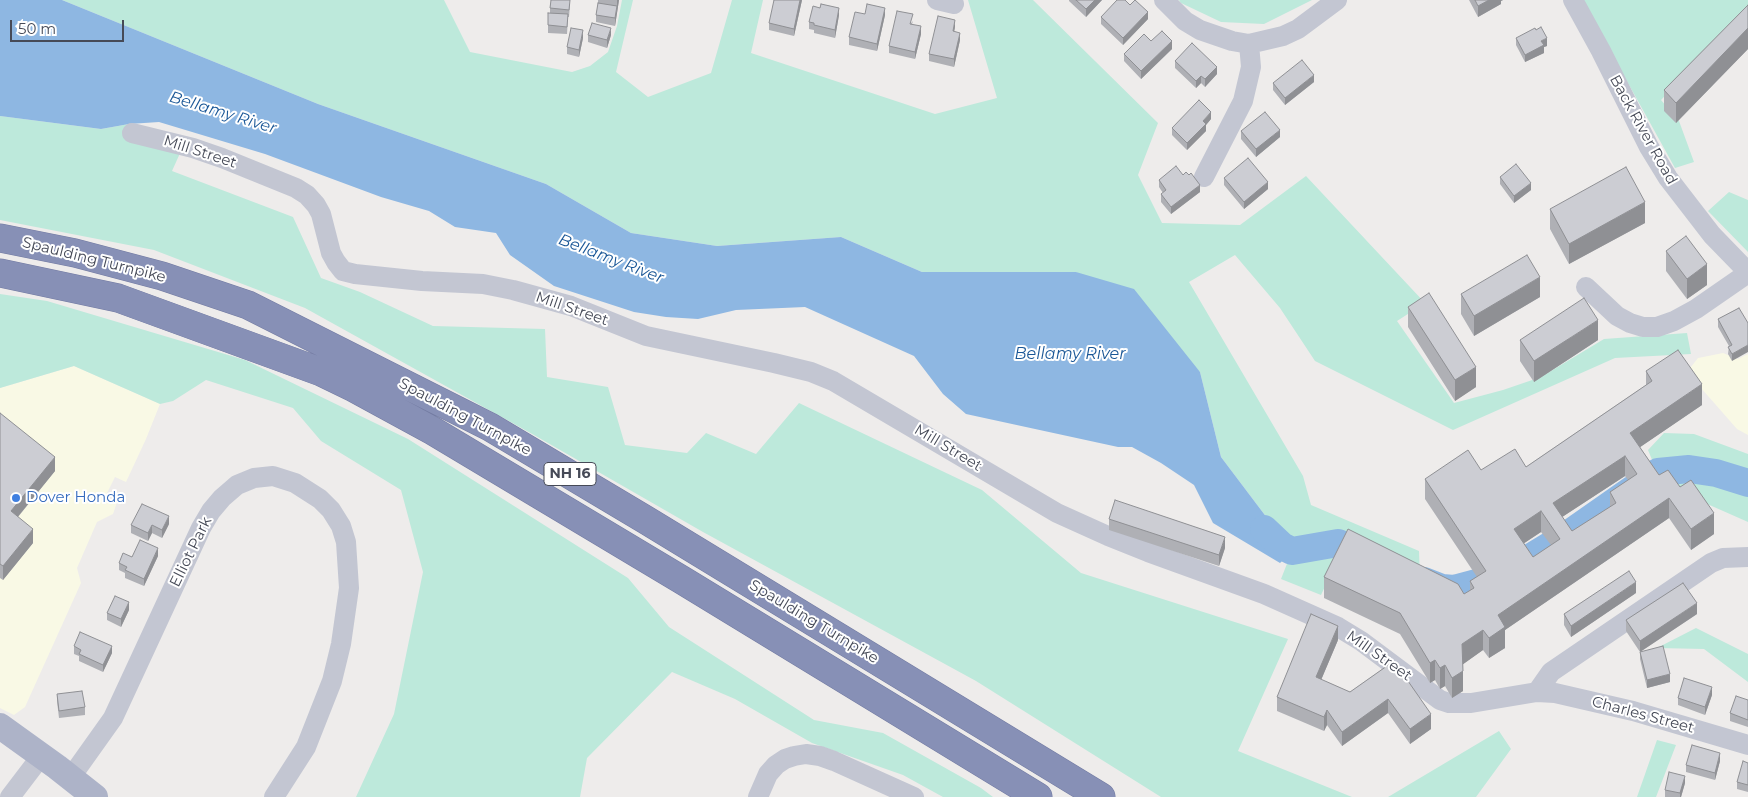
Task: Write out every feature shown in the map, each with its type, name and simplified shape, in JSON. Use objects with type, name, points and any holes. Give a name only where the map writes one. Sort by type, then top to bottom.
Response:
[{"type":"highway","name":"Spaulding Turnpike","points":[[0,238],[75,253],[162,276],[248,305],[490,427],[1101,797]]},
{"type":"highway","name":"Spaulding Turnpike","points":[[0,273],[118,298],[321,372],[354,388],[459,447],[1038,797]]},
{"type":"main road","points":[[0,726],[42,755],[95,797]]},
{"type":"street","points":[[1164,0],[1185,21],[1200,30],[1223,39],[1249,44],[1282,36],[1298,29],[1337,0]]},
{"type":"street","name":"Back River Road","points":[[1573,0],[1649,147],[1668,178],[1712,235],[1748,272]]},
{"type":"street","points":[[1204,177],[1243,101],[1250,68],[1249,44]]},
{"type":"street","name":"Mill Street","points":[[132,133],[193,148],[231,161],[296,188],[316,205],[321,214],[330,252],[343,271],[422,281],[483,284],[513,290],[571,306],[646,336],[810,372],[833,381],[864,398],[1057,513],[1124,543],[1264,594],[1338,627],[1361,641],[1448,704],[1464,704],[1537,692]]},
{"type":"street","points":[[1586,287],[1617,316],[1643,327],[1657,327],[1674,321],[1696,309],[1748,272]]},
{"type":"street","name":"Elliot Park","points":[[71,777],[113,718],[201,528],[211,511],[237,485],[254,478],[273,476],[295,483],[320,499],[331,510],[341,526],[346,542],[349,588],[338,662],[330,689],[306,747],[274,797]]},
{"type":"street","points":[[1537,692],[1551,672],[1711,563],[1723,558],[1748,557]]},
{"type":"street","name":"Charles Street","points":[[1537,692],[1555,693],[1633,711],[1748,744]]},
{"type":"street","points":[[10,797],[42,755]]},
{"type":"street","points":[[758,797],[768,774],[776,765],[794,756],[820,756],[914,797]]},
{"type":"shaded area","points":[[1723,353],[1738,359],[1748,354],[1748,435],[1737,429],[1687,372],[1698,358]]},
{"type":"shaded area","points":[[74,366],[160,404],[126,482],[115,477],[105,497],[117,502],[113,514],[97,522],[77,568],[81,583],[25,707],[14,715],[0,708],[0,388]]},
{"type":"green space","points":[[62,0],[444,0],[470,52],[572,72],[590,66],[608,52],[617,26],[622,0],[633,0],[616,72],[648,97],[711,73],[732,0],[763,0],[751,53],[935,114],[997,98],[968,0],[1033,0],[1158,123],[1138,175],[1162,223],[1240,225],[1306,176],[1425,303],[1397,321],[1454,403],[1503,390],[1541,377],[1604,339],[1687,333],[1691,354],[1615,358],[1453,430],[1315,361],[1280,308],[1235,255],[1189,282],[1303,476],[1311,505],[1419,551],[1420,580],[1345,544],[1321,595],[1281,579],[1292,551],[1221,457],[1200,372],[1076,272],[922,272],[841,237],[717,246],[631,233],[546,184],[318,104]]},
{"type":"green space","points":[[1179,0],[1312,0],[1264,24],[1221,22],[1181,3]]},
{"type":"green space","points":[[1582,0],[1748,0],[1748,9],[1661,100],[1679,121],[1694,162],[1675,168]]},
{"type":"green space","points":[[0,116],[101,129],[129,124],[181,151],[172,171],[293,217],[321,278],[360,292],[433,326],[545,329],[547,377],[608,387],[625,445],[687,453],[706,433],[756,454],[799,403],[982,490],[1081,573],[1288,639],[1238,751],[1352,797],[1161,797],[976,681],[703,532],[534,435],[305,308],[154,250],[0,220]]},
{"type":"green space","points":[[1729,192],[1748,200],[1748,252],[1708,211]]},
{"type":"green space","points":[[0,294],[47,301],[245,360],[408,439],[628,578],[669,627],[814,720],[883,733],[981,788],[993,797],[943,797],[903,775],[812,743],[735,699],[672,672],[587,758],[580,797],[356,797],[394,714],[423,572],[401,490],[321,441],[293,408],[206,380],[173,401],[160,404],[74,366],[0,388]]},
{"type":"green space","points":[[1664,433],[1694,434],[1748,454],[1748,522],[1662,484],[1648,450]]},
{"type":"green space","points":[[1696,628],[1748,654],[1748,682],[1704,649],[1657,648]]},
{"type":"green space","points":[[1499,731],[1511,749],[1476,797],[1388,797]]},
{"type":"green space","points":[[1657,740],[1676,745],[1656,797],[1637,797]]},
{"type":"water","name":"Bellamy River","points":[[0,0],[62,0],[318,104],[546,184],[631,233],[717,246],[841,237],[922,272],[1076,272],[1134,289],[1200,372],[1221,457],[1292,551],[1280,563],[1213,523],[1194,485],[1161,463],[1132,447],[1118,447],[966,414],[943,394],[914,356],[805,307],[736,310],[698,319],[634,312],[554,286],[510,255],[496,233],[455,227],[429,211],[381,197],[265,154],[159,122],[129,124],[101,129],[0,116]]},
{"type":"building","points":[[551,0],[570,0],[569,10],[550,8]]},
{"type":"building","points":[[774,0],[800,0],[794,29],[769,23]]},
{"type":"building","points":[[1076,0],[1095,0],[1086,9]]},
{"type":"building","points":[[1117,0],[1125,0],[1130,5],[1135,0],[1148,12],[1123,38],[1101,17]]},
{"type":"building","points":[[1475,0],[1489,0],[1478,6]]},
{"type":"building","points":[[598,3],[617,6],[615,18],[596,15]]},
{"type":"building","points":[[821,4],[839,8],[835,30],[809,22],[813,6],[820,8]]},
{"type":"building","points":[[867,4],[885,8],[877,44],[849,37],[855,12],[865,14]]},
{"type":"building","points":[[1748,5],[1748,28],[1676,103],[1664,90]]},
{"type":"building","points":[[897,11],[913,14],[910,24],[921,26],[915,52],[889,46]]},
{"type":"building","points":[[548,13],[568,14],[567,27],[548,25]]},
{"type":"building","points":[[938,16],[955,20],[953,31],[960,33],[954,59],[929,54]]},
{"type":"building","points":[[592,23],[611,28],[607,40],[588,35]]},
{"type":"building","points":[[1541,27],[1547,38],[1541,41],[1544,45],[1525,55],[1516,38],[1535,28],[1536,30]]},
{"type":"building","points":[[571,28],[583,30],[579,50],[567,47]]},
{"type":"building","points":[[1162,31],[1172,41],[1141,71],[1124,54],[1144,34],[1151,41]]},
{"type":"building","points":[[1192,43],[1217,67],[1205,79],[1201,76],[1196,81],[1175,61]]},
{"type":"building","points":[[1302,60],[1314,75],[1285,98],[1273,83]]},
{"type":"building","points":[[1199,100],[1211,112],[1203,121],[1206,124],[1187,143],[1172,128]]},
{"type":"building","points":[[1265,112],[1280,130],[1256,149],[1241,131]]},
{"type":"building","points":[[1248,158],[1268,182],[1244,202],[1224,178]]},
{"type":"building","points":[[1516,164],[1531,183],[1514,196],[1500,177]]},
{"type":"building","points":[[1176,166],[1183,175],[1186,172],[1189,175],[1191,173],[1200,185],[1171,207],[1161,194],[1166,190],[1159,180]]},
{"type":"building","points":[[1626,167],[1645,202],[1569,244],[1550,209]]},
{"type":"building","points":[[1686,236],[1707,264],[1687,279],[1666,251]]},
{"type":"building","points":[[1527,255],[1540,277],[1474,316],[1461,294]]},
{"type":"building","points":[[1429,293],[1476,367],[1455,380],[1408,307]]},
{"type":"building","points":[[1584,298],[1598,320],[1534,361],[1520,340]]},
{"type":"building","points":[[1739,308],[1748,323],[1748,345],[1732,354],[1728,347],[1732,345],[1718,319]]},
{"type":"building","points":[[1678,350],[1702,384],[1630,433],[1659,475],[1668,470],[1680,487],[1691,480],[1714,513],[1691,529],[1669,498],[1498,615],[1505,627],[1489,638],[1483,630],[1462,644],[1463,671],[1452,678],[1445,665],[1440,668],[1435,660],[1430,663],[1400,613],[1324,577],[1348,529],[1458,584],[1464,594],[1474,588],[1470,581],[1486,571],[1425,479],[1468,450],[1481,470],[1515,449],[1526,467],[1652,381],[1646,371]],"holes":[[[1625,456],[1637,474],[1610,492],[1616,503],[1572,531],[1553,503]],[[1541,511],[1560,539],[1533,557],[1514,529]]]},
{"type":"building","name":"Dover Honda","points":[[0,413],[55,457],[11,511],[33,529],[3,566],[0,564]]},
{"type":"building","points":[[1115,500],[1225,537],[1219,555],[1109,519]]},
{"type":"building","points":[[142,504],[169,516],[162,530],[152,525],[148,533],[131,525]]},
{"type":"building","points":[[140,540],[158,548],[144,579],[125,570],[127,567],[119,563],[123,553],[132,557]]},
{"type":"building","points":[[1629,571],[1636,582],[1571,626],[1564,614]]},
{"type":"building","points":[[1683,583],[1697,603],[1640,641],[1626,620]]},
{"type":"building","points":[[115,596],[129,602],[121,619],[107,613]]},
{"type":"building","points":[[1311,614],[1338,626],[1316,677],[1350,692],[1394,661],[1431,714],[1410,729],[1388,699],[1342,732],[1327,710],[1324,717],[1277,697]]},
{"type":"building","points":[[80,632],[112,646],[103,665],[79,654],[81,650],[74,646]]},
{"type":"building","points":[[1663,646],[1670,674],[1647,680],[1640,652]]},
{"type":"building","points":[[1684,678],[1712,687],[1705,707],[1678,698]]},
{"type":"building","points":[[82,691],[85,707],[59,711],[57,694]]},
{"type":"building","points":[[1736,696],[1748,700],[1748,720],[1730,713]]},
{"type":"building","points":[[1692,745],[1720,753],[1715,773],[1686,765]]},
{"type":"building","points":[[1743,761],[1748,763],[1748,785],[1737,782]]},
{"type":"building","points":[[1669,772],[1685,776],[1680,793],[1665,790]]},
{"type":"waterway","name":"Bellamy River","points":[[1648,479],[1658,472],[1689,469],[1716,473],[1748,483]]},
{"type":"waterway","name":"Bellamy River","points":[[1563,538],[1633,489]]},
{"type":"waterway","name":"Bellamy River","points":[[1264,529],[1282,546],[1292,551],[1338,543],[1376,559]]},
{"type":"waterway","name":"Bellamy River","points":[[1523,562],[1551,545]]},
{"type":"waterway","name":"Bellamy River","points":[[1424,581],[1442,588],[1454,589],[1480,582]]},
{"type":"place","name":"Dover Honda","points":[[16,498]]}]
